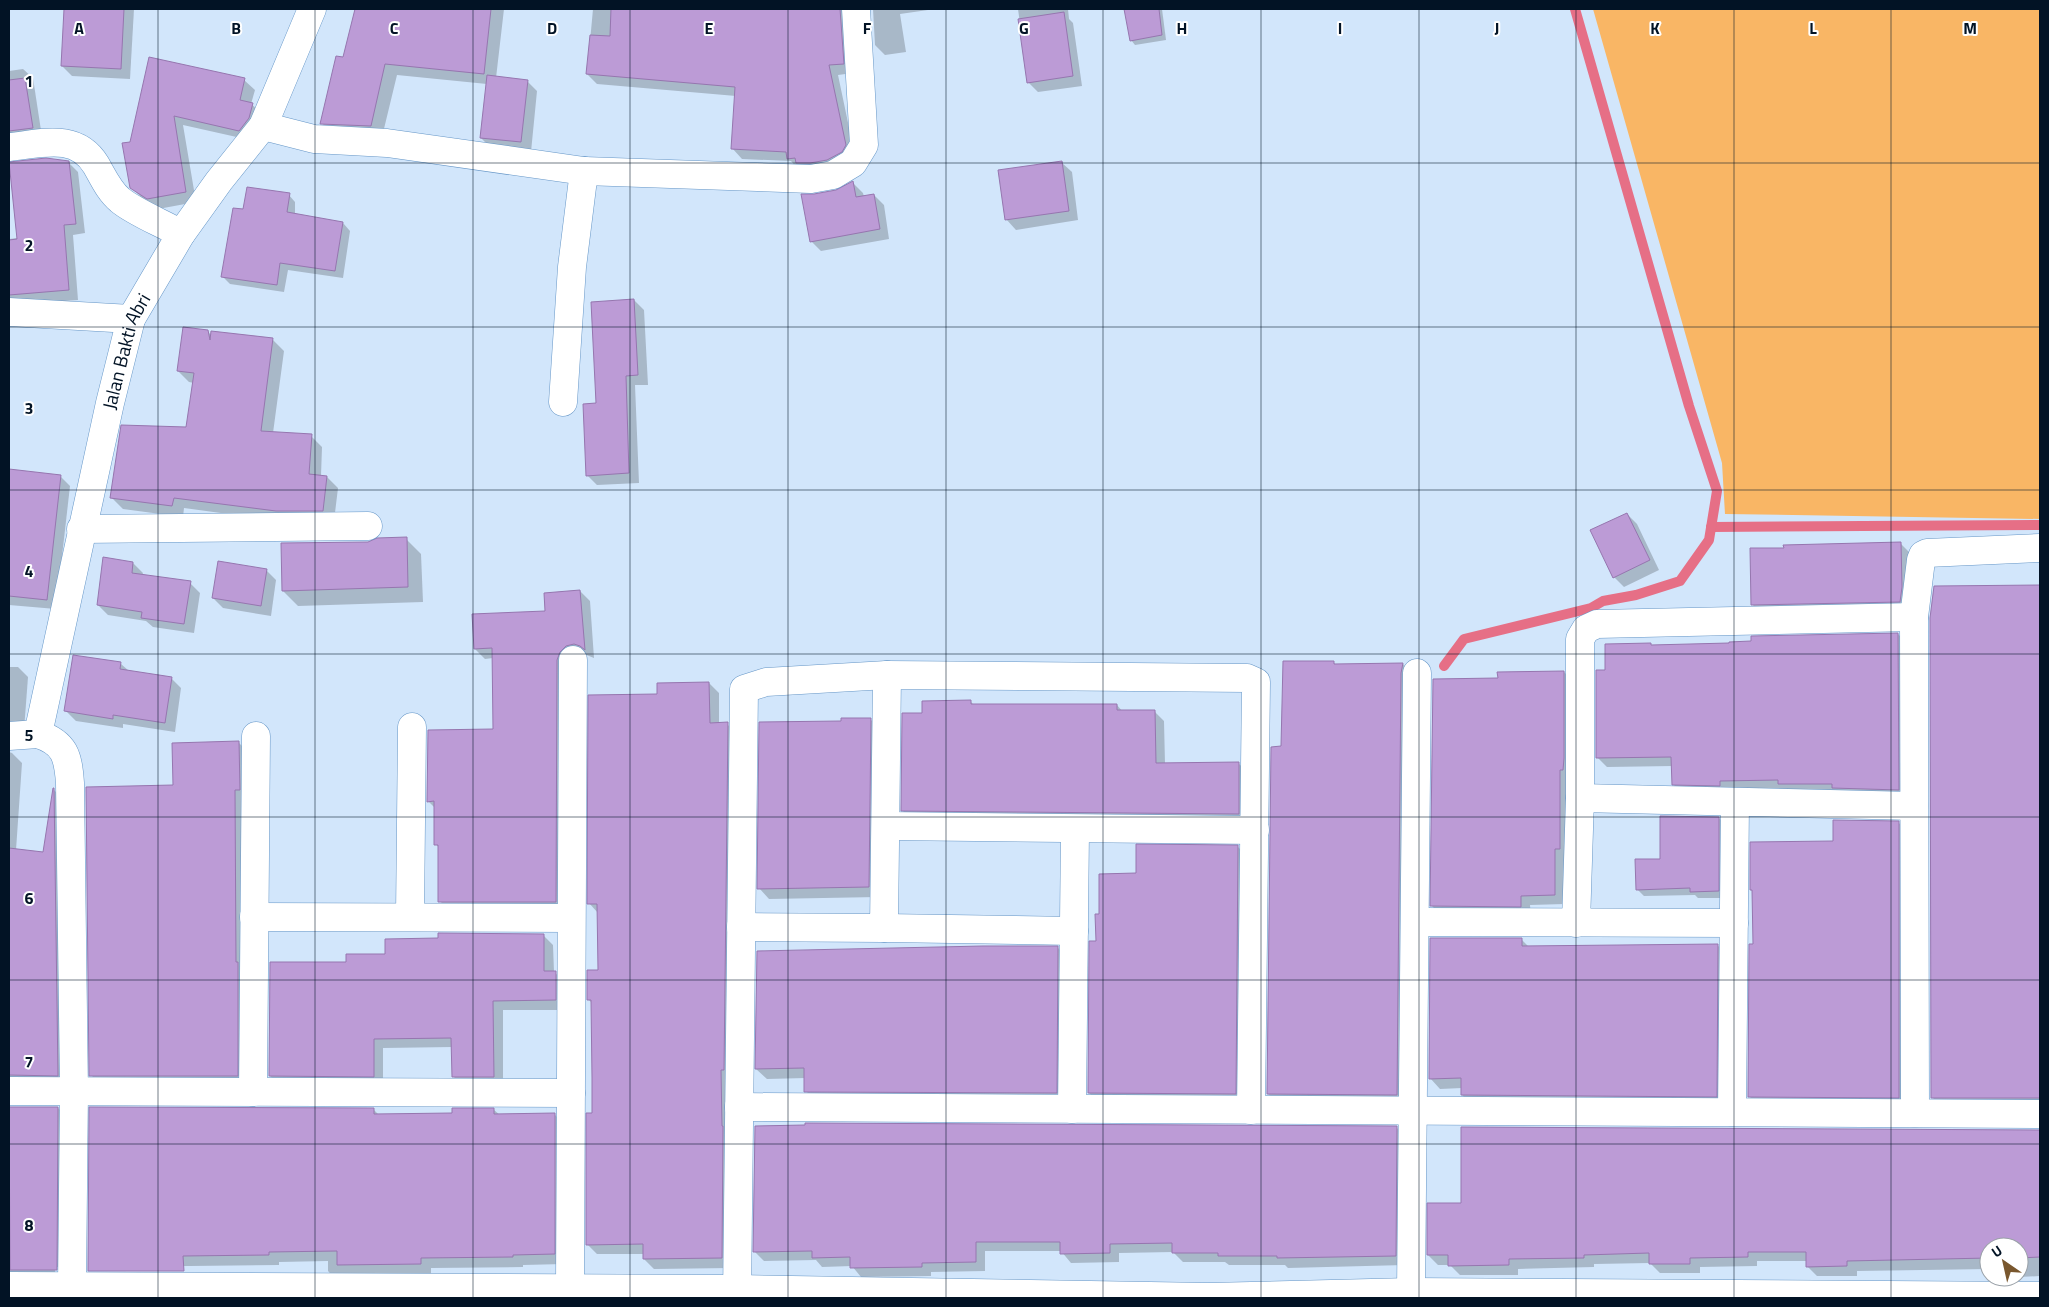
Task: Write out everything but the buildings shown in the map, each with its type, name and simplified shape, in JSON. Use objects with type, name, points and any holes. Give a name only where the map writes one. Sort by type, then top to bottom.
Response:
[{"type":"street","name":"Jalan Bakti Abri","points":[[38,734],[81,529],[131,319],[181,234],[219,181],[263,126],[312,9]]},
{"type":"street","points":[[263,126],[314,138],[387,143],[584,171],[810,179],[833,174],[853,163],[864,145],[856,9]]},
{"type":"street","points":[[9,147],[57,142],[74,145],[85,151],[95,164],[103,180],[120,200],[181,234]]},
{"type":"street","points":[[563,402],[572,267],[584,171]]},
{"type":"street","points":[[9,312],[131,319]]},
{"type":"street","points":[[81,529],[368,526]]},
{"type":"street","points":[[1915,1113],[1914,617],[1923,555],[1927,553],[2040,548]]},
{"type":"street","points":[[1576,923],[1580,798],[1580,639],[1586,629],[1597,624],[1914,617]]},
{"type":"street","points":[[570,1288],[573,660]]},
{"type":"street","points":[[1411,1292],[1418,673]]},
{"type":"street","points":[[884,928],[887,675]]},
{"type":"street","points":[[737,1294],[744,689],[766,682],[887,675],[1246,678],[1256,682],[1251,1110]]},
{"type":"street","points":[[410,917],[412,727]]},
{"type":"street","points":[[9,736],[38,734],[52,738],[61,748],[68,761],[70,783],[74,1091],[72,1286]]},
{"type":"street","points":[[253,1092],[256,736]]},
{"type":"street","points":[[1580,798],[1914,806]]},
{"type":"street","points":[[1732,1112],[1736,802]]},
{"type":"street","points":[[886,826],[1075,830],[1255,830]]},
{"type":"street","points":[[1072,1109],[1075,830]]},
{"type":"street","points":[[254,917],[572,918]]},
{"type":"street","points":[[1415,922],[1734,923]]},
{"type":"street","points":[[741,927],[1074,931]]},
{"type":"street","points":[[9,1091],[571,1094]]},
{"type":"street","points":[[739,1107],[2040,1114]]},
{"type":"street","points":[[9,1286],[409,1293],[570,1288],[737,1294],[1209,1298],[1411,1292],[1544,1296],[2040,1296]]},
{"type":"shaded area","points":[[1593,9],[2040,9],[2040,519],[1725,514],[1722,463]]},
{"type":"waterway","points":[[1444,666],[1464,639],[1591,608],[1603,601],[1636,595],[1680,581],[1709,540],[1717,491],[1689,406],[1575,9]]},
{"type":"waterway","points":[[1711,527],[2040,525]]}]
